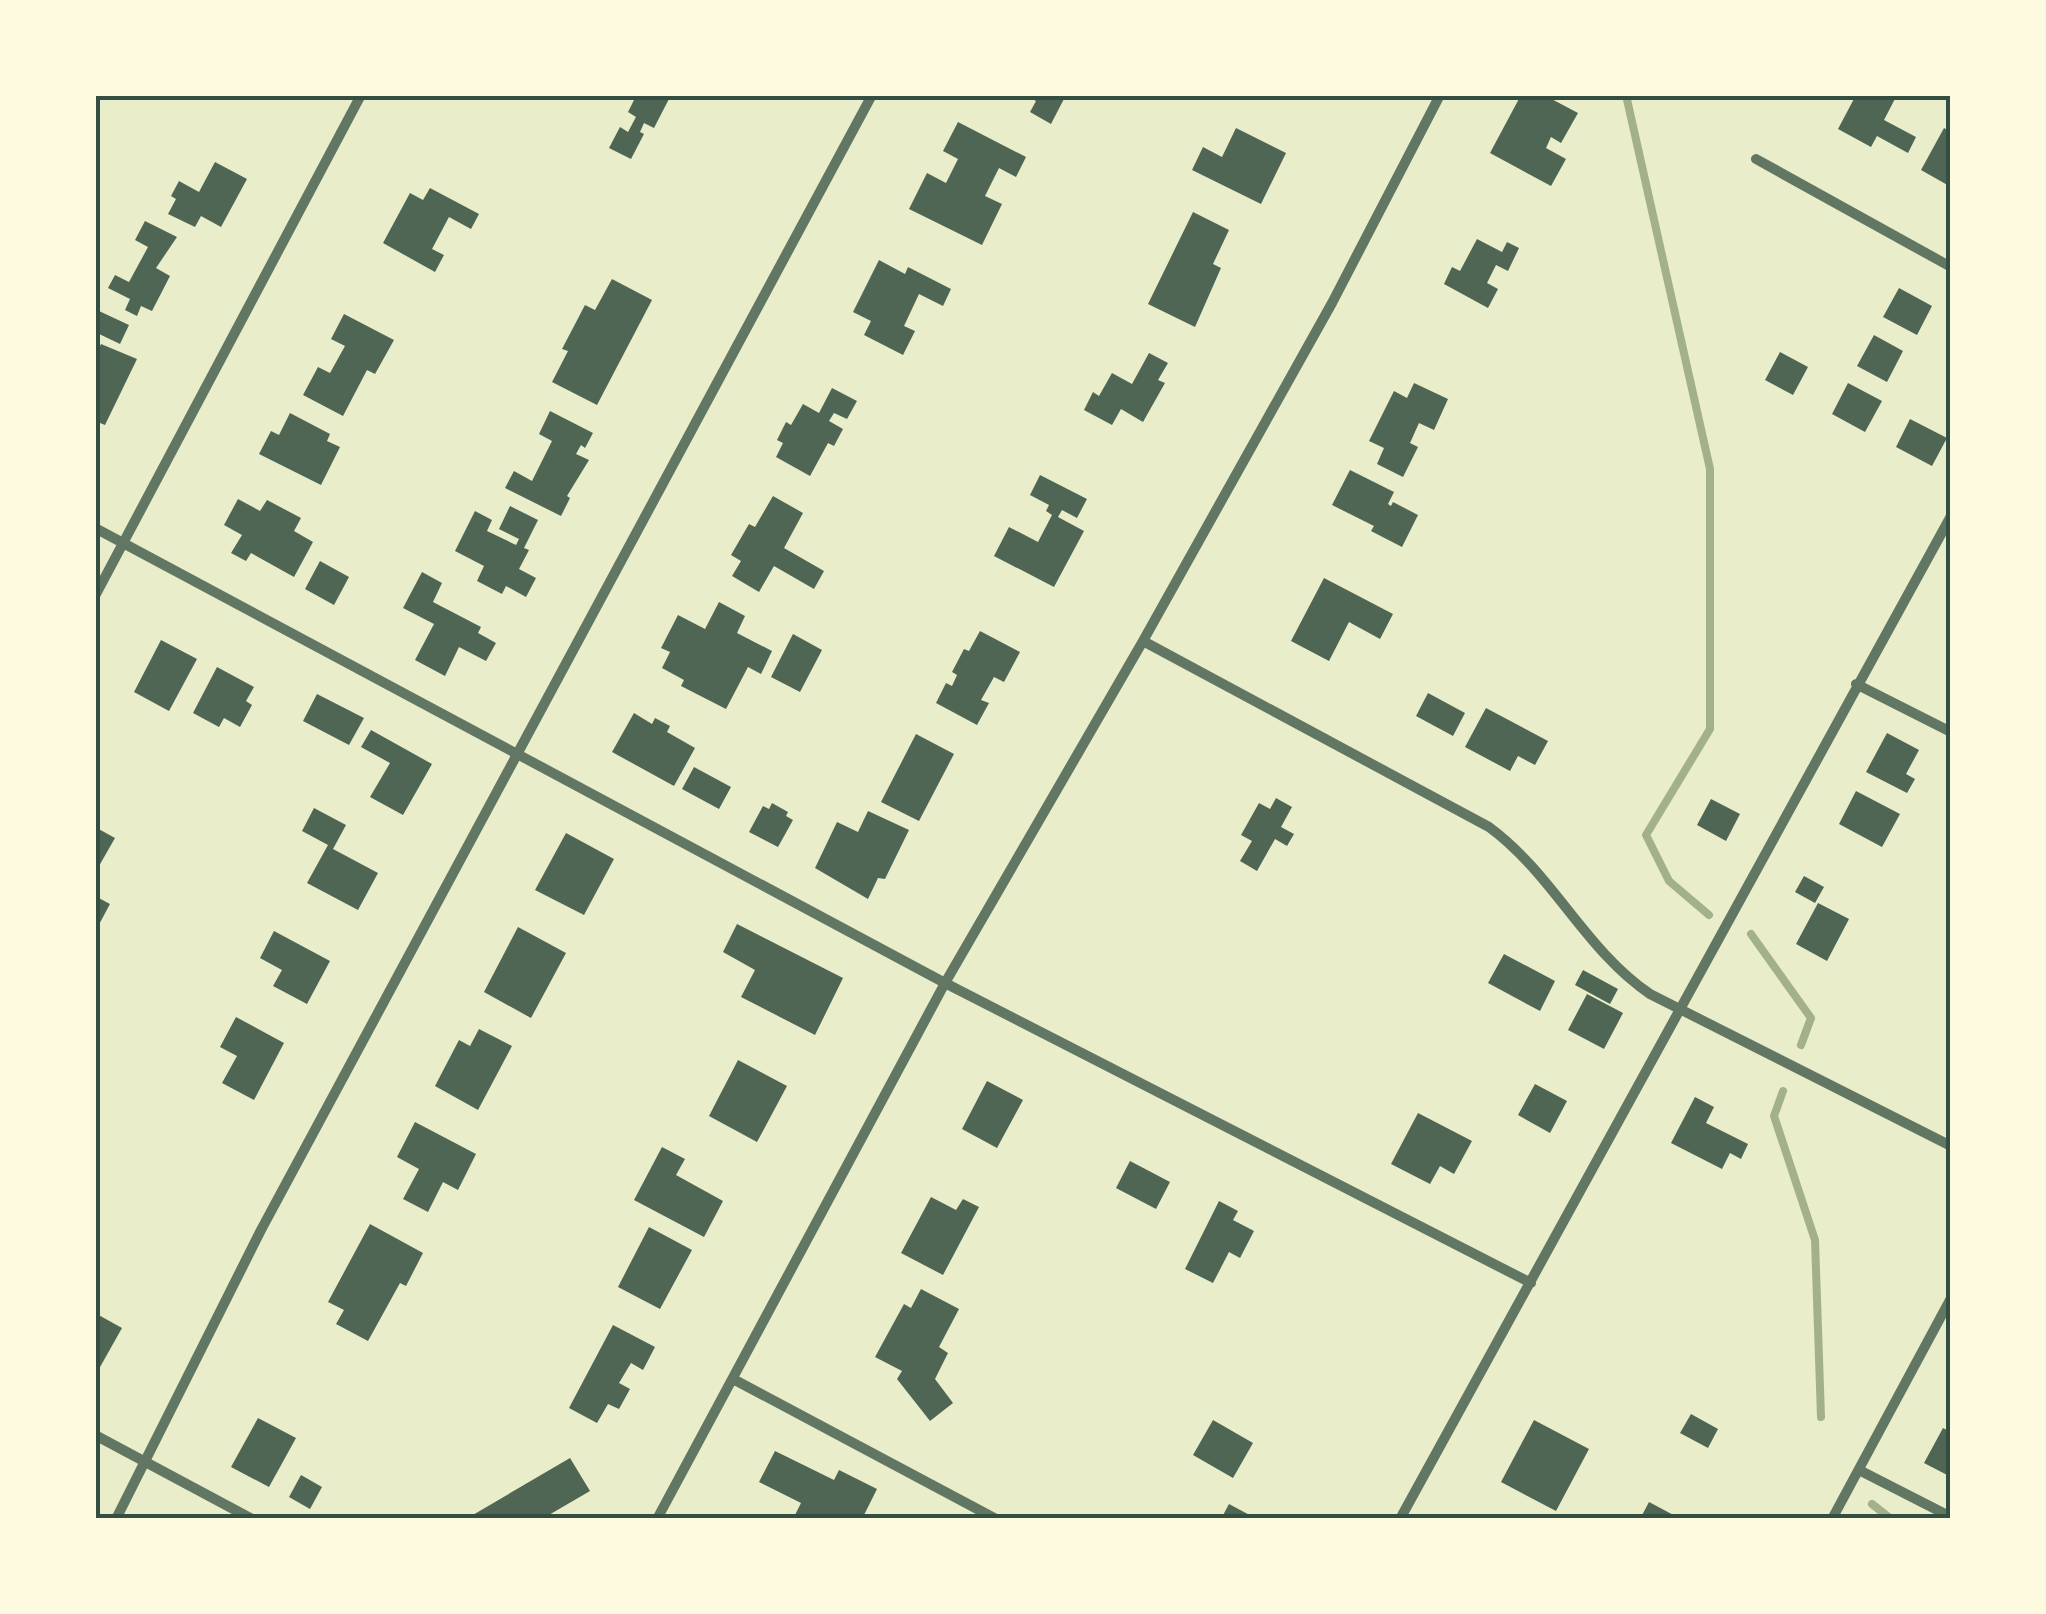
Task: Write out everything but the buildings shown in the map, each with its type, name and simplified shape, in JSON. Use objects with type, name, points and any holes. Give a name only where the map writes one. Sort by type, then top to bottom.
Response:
[{"type":"street","points":[[95,596],[361,95]]},
{"type":"street","points":[[116,1519],[262,1230],[872,95]]},
{"type":"street","points":[[657,1519],[945,983],[1143,641],[1337,292],[1440,95]]},
{"type":"street","points":[[1756,159],[1951,266]]},
{"type":"street","points":[[1400,1519],[1951,516]]},
{"type":"street","points":[[95,528],[945,983],[1531,1283]]},
{"type":"street","points":[[1143,641],[1512,844],[1615,968],[1650,994],[1951,1146]]},
{"type":"street","points":[[1856,684],[1951,732]]},
{"type":"street","points":[[1832,1519],[1951,1298]]},
{"type":"street","points":[[733,1379],[996,1519]]},
{"type":"street","points":[[95,1435],[252,1519]]},
{"type":"street","points":[[1858,1470],[1951,1516]]},
{"type":"waterway","points":[[1626,95],[1710,469],[1710,729],[1646,835],[1669,881],[1709,915]]},
{"type":"waterway","points":[[1751,934],[1811,1018],[1801,1045]]},
{"type":"waterway","points":[[1783,1091],[1774,1116],[1815,1240],[1821,1417]]},
{"type":"waterway","points":[[1872,1504],[1891,1519]]}]
